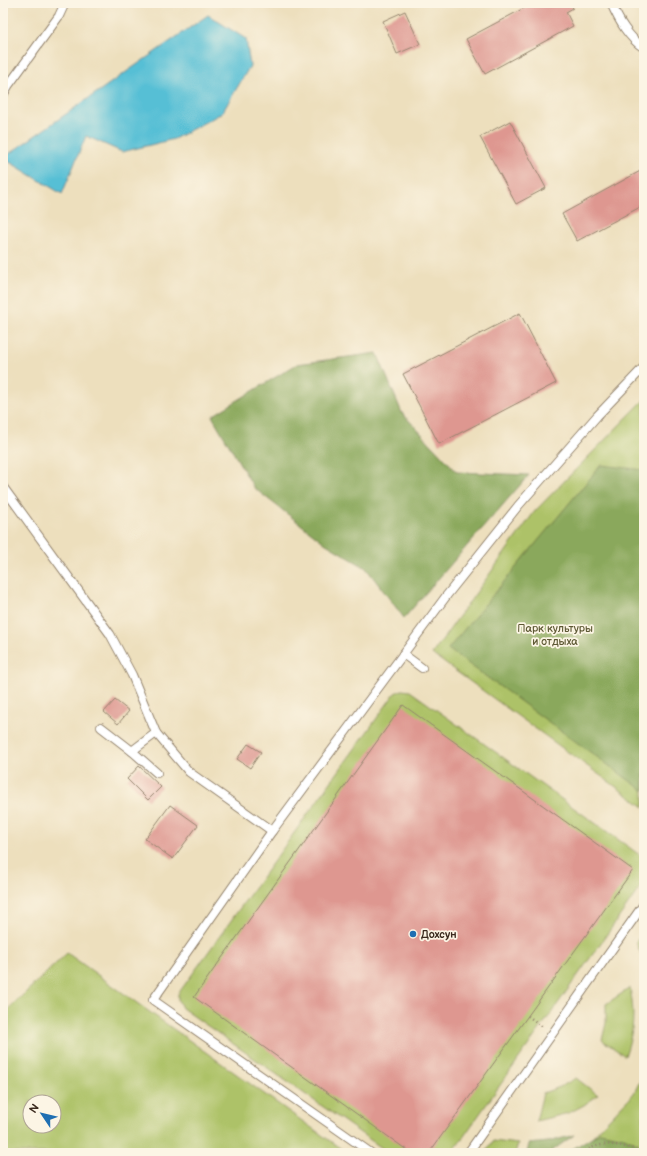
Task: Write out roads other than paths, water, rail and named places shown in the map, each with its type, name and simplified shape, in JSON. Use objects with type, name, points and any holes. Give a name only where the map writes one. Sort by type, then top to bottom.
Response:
[{"type":"lane","points":[[3,95],[58,16],[65,3]]},
{"type":"lane","points":[[611,3],[622,25],[636,43],[644,48]]},
{"type":"lane","points":[[370,1153],[153,1000],[272,831],[447,595],[518,506],[597,416],[644,367]]},
{"type":"lane","points":[[3,487],[110,634],[132,675],[156,733],[189,772],[272,831]]},
{"type":"lane","points":[[403,654],[422,668]]},
{"type":"lane","points":[[101,727],[157,773]]},
{"type":"lane","points":[[132,751],[156,733]]},
{"type":"lane","points":[[468,1153],[644,904]]},
{"type":"water","points":[[208,15],[246,39],[250,66],[222,113],[174,139],[122,152],[86,136],[62,194],[3,158]]},
{"type":"place","name":"Дохсун","points":[[413,934]]},
{"type":"park label","name":"Парк культуры и отдыха","points":[[555,634]]}]
